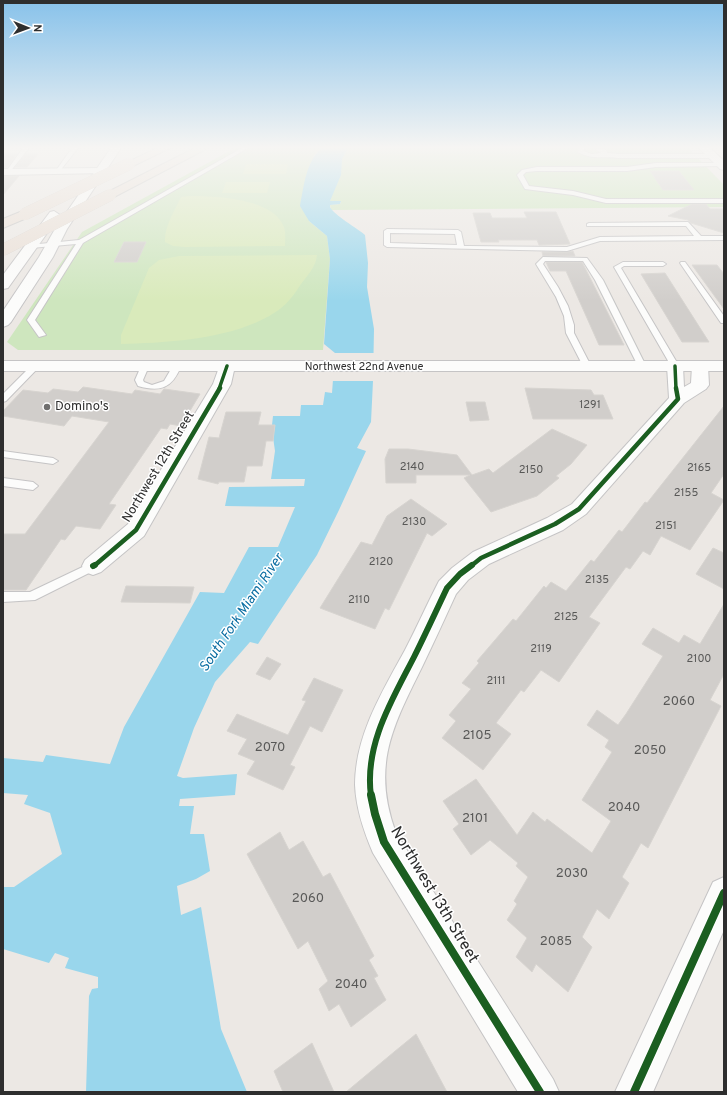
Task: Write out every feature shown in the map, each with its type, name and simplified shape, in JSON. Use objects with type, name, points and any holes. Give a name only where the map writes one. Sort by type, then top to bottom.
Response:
[{"type":"highway","points":[[3,224],[56,199]]},
{"type":"highway","points":[[3,250],[102,199]]},
{"type":"street","points":[[3,285],[31,246],[70,199]]},
{"type":"street","points":[[3,322],[55,243],[77,199]]},
{"type":"street","name":"Northwest 22nd Avenue","points":[[3,366],[724,366]]},
{"type":"street","name":"Northwest 12th Street","points":[[93,566],[136,530],[222,384],[227,366]]},
{"type":"street","name":"Northwest 13th Street","points":[[540,1092],[384,842],[373,808],[370,785],[371,764],[376,742],[385,716],[446,588],[460,574],[481,558],[555,524],[579,510],[678,399],[676,393],[687,366]]},
{"type":"street","points":[[634,1092],[724,893]]},
{"type":"lane","points":[[42,335],[31,320],[82,242],[156,199]]},
{"type":"lane","points":[[594,199],[601,201],[724,201]]},
{"type":"lane","points":[[600,239],[589,225],[688,224],[699,238]]},
{"type":"lane","points":[[461,247],[458,232],[386,231],[387,245],[567,250],[600,239],[724,238]]},
{"type":"lane","points":[[31,246],[82,242]]},
{"type":"lane","points":[[587,366],[570,333],[570,327],[563,304],[549,276],[539,264],[543,259],[585,259],[599,280],[642,366]]},
{"type":"lane","points":[[683,263],[724,321]]},
{"type":"lane","points":[[663,264],[623,264],[617,267],[687,366]]},
{"type":"lane","points":[[3,399],[36,366]]},
{"type":"lane","points":[[145,366],[139,380],[141,384],[152,386],[168,384],[177,366]]},
{"type":"lane","points":[[3,454],[53,461]]},
{"type":"lane","points":[[3,482],[33,486]]},
{"type":"lane","points":[[3,597],[31,597],[93,566]]},
{"type":"green space","points":[[142,199],[311,199],[309,221],[327,236],[330,259],[323,350],[18,350],[7,342],[82,232]]},
{"type":"green space","points":[[180,199],[233,199],[256,204],[278,217],[284,227],[285,246],[173,246],[165,242],[165,236],[173,213]]},
{"type":"green space","points":[[331,199],[724,199],[724,207],[331,210],[330,205],[340,204],[341,202],[330,201]]},
{"type":"green space","points":[[317,255],[311,271],[289,300],[274,313],[258,322],[240,329],[200,338],[180,341],[121,344],[121,335],[149,268],[159,260],[179,256]]},
{"type":"water","name":"South Fork Miami River","points":[[301,199],[331,199],[330,201],[341,201],[340,204],[330,205],[332,210],[365,235],[368,263],[367,287],[374,329],[373,381],[371,422],[357,448],[366,451],[317,555],[258,644],[250,642],[215,682],[194,728],[177,776],[183,778],[237,774],[235,795],[180,799],[179,806],[194,806],[190,834],[204,834],[210,871],[196,879],[177,886],[181,915],[201,907],[221,1029],[247,1092],[86,1092],[89,996],[92,989],[98,988],[98,977],[65,968],[69,958],[55,953],[49,963],[3,949],[3,887],[14,887],[62,854],[50,813],[24,804],[28,795],[3,793],[3,758],[43,762],[46,755],[110,764],[124,727],[200,592],[224,593],[249,547],[278,547],[295,507],[225,506],[229,487],[304,486],[305,479],[271,479],[275,451],[273,437],[275,425],[272,425],[273,416],[300,416],[301,405],[323,405],[325,392],[332,393],[335,353],[324,344],[330,259],[327,236],[309,221],[300,206]]},
{"type":"pier","points":[[332,353],[375,353],[375,381],[331,381]]},
{"type":"building","points":[[692,204],[706,204],[710,209],[724,209],[724,233],[691,223],[688,220],[668,216]]},
{"type":"building","points":[[524,212],[556,212],[570,244],[539,245],[537,240],[498,240],[499,242],[481,242],[473,213],[490,213],[492,218],[527,218]]},
{"type":"building","points":[[124,242],[146,242],[137,262],[114,262]]},
{"type":"building","points":[[573,251],[575,256],[543,256],[542,252],[567,252]]},
{"type":"building","points":[[546,262],[582,262],[624,345],[599,345],[566,271],[550,271]]},
{"type":"building","points":[[692,265],[717,265],[724,274],[724,309]]},
{"type":"building","points":[[665,273],[709,342],[682,342],[641,274]]},
{"type":"building","points":[[83,387],[132,394],[135,390],[160,394],[164,389],[200,394],[181,426],[170,424],[167,429],[161,428],[109,504],[116,505],[100,529],[76,526],[65,540],[61,539],[26,590],[3,590],[3,534],[25,534],[109,422],[72,416],[64,426],[3,416],[3,411],[23,390],[48,393],[53,389],[78,392]]},
{"type":"building","points":[[525,388],[591,390],[594,395],[603,395],[613,419],[533,419]]},
{"type":"building","points":[[466,402],[485,402],[489,420],[470,421]]},
{"type":"building","points":[[724,406],[724,474],[711,493],[724,500],[690,550],[661,536],[650,555],[643,551],[630,569],[626,567],[589,617],[600,623],[559,682],[541,670],[524,692],[521,690],[496,723],[511,734],[483,770],[442,738],[456,721],[449,715],[471,689],[462,683],[479,663],[477,661],[513,619],[516,621],[544,586],[546,588],[551,582],[566,591],[591,560],[594,562],[619,530],[622,532],[645,502],[647,503]]},
{"type":"building","points":[[226,412],[261,412],[258,425],[275,425],[273,441],[266,441],[262,466],[247,466],[244,482],[219,482],[218,484],[198,479],[209,437],[219,438]]},
{"type":"building","points":[[552,429],[587,445],[571,464],[556,476],[559,478],[537,496],[491,512],[464,478],[470,475],[416,475],[416,483],[386,483],[385,459],[389,449],[408,449],[457,455],[472,475],[489,469],[493,473]]},
{"type":"building","points":[[411,499],[447,524],[432,536],[427,533],[389,610],[385,608],[375,629],[320,608],[361,542],[372,545],[387,516]]},
{"type":"building","points":[[713,548],[724,553],[724,589],[696,574]]},
{"type":"building","points":[[126,586],[194,587],[190,603],[121,602]]},
{"type":"building","points":[[724,604],[724,674],[710,700],[721,706],[648,848],[641,843],[622,877],[629,883],[609,919],[597,909],[582,937],[592,947],[568,992],[536,964],[532,972],[516,957],[527,938],[507,920],[517,904],[514,901],[528,877],[516,866],[518,863],[490,840],[471,855],[453,829],[459,824],[443,801],[476,779],[517,835],[533,812],[545,822],[547,819],[592,853],[611,821],[582,800],[612,752],[605,747],[609,740],[587,725],[597,710],[618,725],[626,714],[663,656],[642,644],[653,628],[679,643],[684,635],[700,644]]},
{"type":"building","points":[[267,657],[281,664],[270,680],[256,674]]},
{"type":"building","points":[[314,678],[343,690],[322,732],[310,726],[290,765],[295,767],[283,790],[247,774],[255,761],[238,754],[247,739],[227,731],[237,714],[288,735],[306,701],[302,700]]},
{"type":"building","points":[[280,832],[289,850],[303,841],[323,877],[330,873],[374,956],[369,960],[378,976],[374,978],[386,1000],[351,1027],[339,1004],[329,1011],[319,989],[328,981],[308,941],[298,949],[247,854]]},
{"type":"building","points":[[416,1034],[447,1092],[346,1092],[394,1052]]},
{"type":"building","points":[[312,1043],[334,1092],[283,1092],[274,1071]]},
{"type":"cycle path","points":[[93,566],[136,530],[222,384],[227,366]]},
{"type":"cycle path","points":[[540,1092],[384,842],[375,814],[370,786],[370,769],[373,752],[377,735],[390,703],[447,588],[460,574],[481,558],[555,524],[579,509],[678,399],[676,393],[675,366]]},
{"type":"cycle path","points":[[634,1092],[724,893]]},
{"type":"place","name":"Domino's","points":[[47,407]]}]
